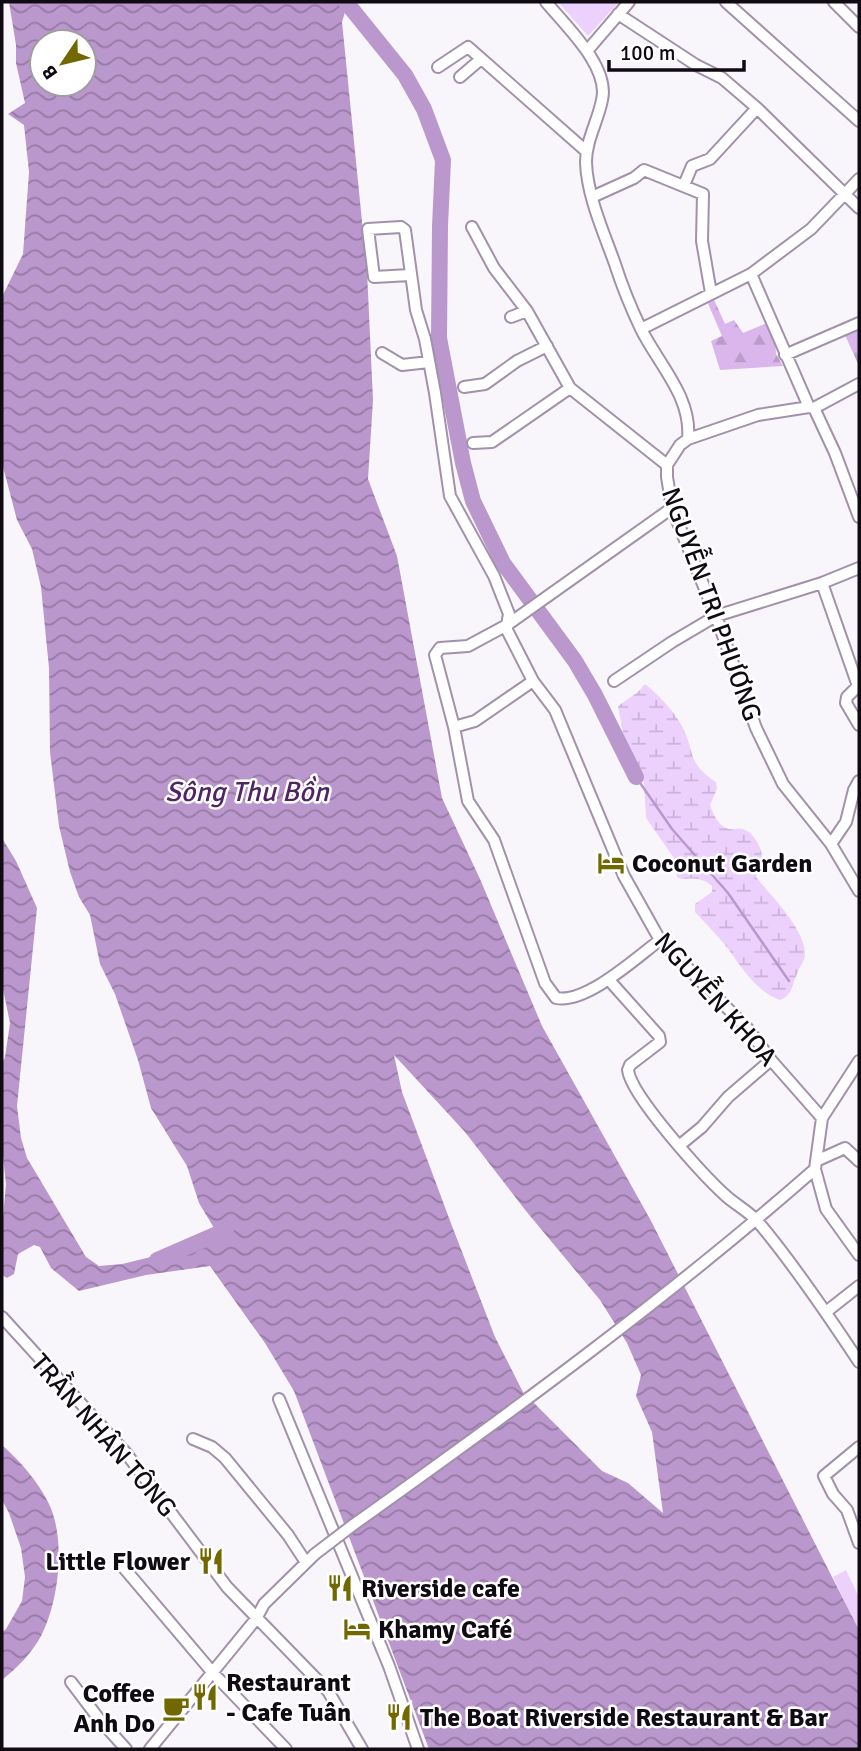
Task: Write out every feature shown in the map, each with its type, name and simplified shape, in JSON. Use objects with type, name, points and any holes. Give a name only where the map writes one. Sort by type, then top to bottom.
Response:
[{"type":"street","points":[[546,2],[587,51],[604,86],[603,98],[586,151],[592,197],[615,266],[641,329],[685,404],[689,423],[688,439],[758,415],[811,407],[859,384]]},
{"type":"street","points":[[587,51],[629,2]]},
{"type":"street","points":[[726,2],[859,121]]},
{"type":"street","points":[[834,2],[859,27]]},
{"type":"street","points":[[618,14],[696,65],[722,78],[846,192],[859,208]]},
{"type":"street","points":[[438,67],[468,47],[586,151]]},
{"type":"street","points":[[460,77],[481,59]]},
{"type":"street","points":[[684,186],[692,166],[710,159],[757,108]]},
{"type":"street","points":[[592,197],[634,178],[644,170],[702,194],[702,241],[711,293]]},
{"type":"street","points":[[641,329],[751,274],[811,229],[859,179]]},
{"type":"street","name":"NGUYỄN KHOA","points":[[410,275],[374,277],[368,229],[401,227],[405,230],[410,275],[419,325],[425,339],[450,496],[494,576],[509,614],[507,625],[510,637],[533,681],[555,710],[624,876],[660,940],[747,1029],[822,1118]]},
{"type":"street","points":[[472,227],[494,268],[527,311],[570,388],[667,466]]},
{"type":"street","points":[[751,274],[785,355],[835,453],[859,517]]},
{"type":"street","points":[[511,317],[527,311]]},
{"type":"street","points":[[785,355],[859,323]]},
{"type":"street","points":[[464,387],[485,384],[517,361],[547,346]]},
{"type":"street","points":[[382,353],[402,365],[429,362]]},
{"type":"street","points":[[473,443],[492,442],[570,388]]},
{"type":"street","name":"NGUYỄN TRI PHƯƠNG","points":[[688,439],[680,444],[667,466],[672,508],[716,616],[756,728],[783,784],[831,844],[859,891]]},
{"type":"street","points":[[660,940],[609,980],[572,998],[556,998],[545,983],[494,840],[468,801],[436,652],[447,646],[468,646],[507,625],[672,508]]},
{"type":"street","points":[[614,681],[716,616],[822,583],[859,568]]},
{"type":"street","points":[[822,583],[859,686],[847,697],[846,703],[859,725]]},
{"type":"street","points":[[454,727],[475,721],[533,681]]},
{"type":"street","points":[[831,844],[846,822],[859,781]]},
{"type":"street","points":[[609,980],[659,1036],[660,1042],[630,1065],[628,1074],[655,1118],[725,1195],[757,1220],[826,1312],[859,1362]]},
{"type":"street","points":[[680,1146],[702,1127],[728,1097],[771,1060]]},
{"type":"street","points":[[859,1061],[822,1118],[816,1165],[827,1209],[859,1255]]},
{"type":"street","points":[[150,1749],[256,1619],[264,1604],[314,1553],[530,1399],[757,1220],[816,1165],[845,1148],[859,1161]]},
{"type":"street","points":[[826,1312],[859,1286]]},
{"type":"street","name":"TRẦN NHÂN TÔNG","points":[[2,1317],[126,1453],[227,1587],[328,1691],[358,1747]]},
{"type":"street","points":[[279,1399],[389,1666],[418,1749]]},
{"type":"street","points":[[193,1438],[212,1447],[225,1458],[288,1535],[305,1561]]},
{"type":"street","points":[[859,1447],[824,1476],[833,1494],[847,1510],[859,1543]]},
{"type":"street","points":[[124,1568],[213,1673],[286,1749]]},
{"type":"street","points":[[71,1682],[126,1749]]},
{"type":"green space","points":[[558,2],[619,2],[588,36]]},
{"type":"green space","points":[[711,293],[725,324],[734,320],[743,333],[767,323],[774,328],[776,354],[783,366],[720,370],[711,341],[722,336],[706,299]]},
{"type":"green space","points":[[859,325],[859,366],[844,333]]},
{"type":"green space","points":[[645,684],[674,714],[682,726],[696,763],[716,782],[717,789],[710,805],[718,821],[728,829],[747,831],[756,840],[762,856],[756,877],[800,934],[804,944],[804,960],[785,998],[780,1000],[763,991],[695,912],[695,904],[712,892],[712,886],[701,880],[677,877],[674,858],[646,818],[644,782],[625,744],[618,706]]},
{"type":"green space","points":[[846,1570],[859,1597],[859,1631],[833,1577]]},
{"type":"water","name":"Sông Thu Bồn","points":[[9,2],[348,2],[342,22],[367,271],[373,400],[368,479],[397,556],[442,798],[480,879],[542,1026],[650,1219],[859,1630],[859,1749],[429,1749],[294,1391],[265,1343],[210,1266],[146,1275],[79,1291],[51,1268],[40,1247],[34,1245],[18,1254],[14,1274],[7,1278],[2,1275],[6,1184],[2,1146],[2,1064],[10,1023],[2,984],[2,838],[16,861],[37,908],[17,1106],[21,1138],[27,1158],[86,1257],[99,1266],[122,1264],[163,1254],[195,1252],[205,1245],[214,1228],[199,1203],[187,1166],[151,1108],[115,994],[100,964],[90,915],[79,897],[70,872],[59,826],[50,752],[49,668],[41,587],[32,549],[17,520],[2,463],[2,297],[23,254],[29,172],[24,125],[8,114],[25,103],[16,63]],"holes":[[[394,1055],[465,1132],[600,1300],[627,1343],[641,1375],[636,1396],[652,1432],[663,1513],[628,1483],[602,1471],[530,1399],[527,1400],[495,1337],[452,1226],[402,1092]]]},
{"type":"water","points":[[2,1445],[28,1472],[49,1504],[59,1552],[56,1589],[41,1636],[29,1654],[2,1680],[2,1632],[22,1601],[25,1577],[21,1548],[2,1500]]},
{"type":"waterway","points":[[346,2],[405,75],[424,109],[443,160],[439,338],[473,501],[503,563],[575,661],[636,777]]},
{"type":"waterway","points":[[636,777],[672,829],[728,893],[789,981]]},
{"type":"waterway","points":[[157,1260],[226,1230]]},
{"type":"place","name":"Coconut Garden","points":[[611,863]]},
{"type":"place","name":"Little Flower","points":[[211,1561]]},
{"type":"place","name":"Riverside cafe","points":[[340,1588]]},
{"type":"place","name":"Khamy Café","points":[[357,1629]]},
{"type":"place","name":"Restaurant - Cafe Tuân","points":[[205,1697]]},
{"type":"place","name":"Coffee Anh Do","points":[[176,1708]]},
{"type":"place","name":"The Boat Riverside Restaurant & Bar","points":[[399,1717]]}]
